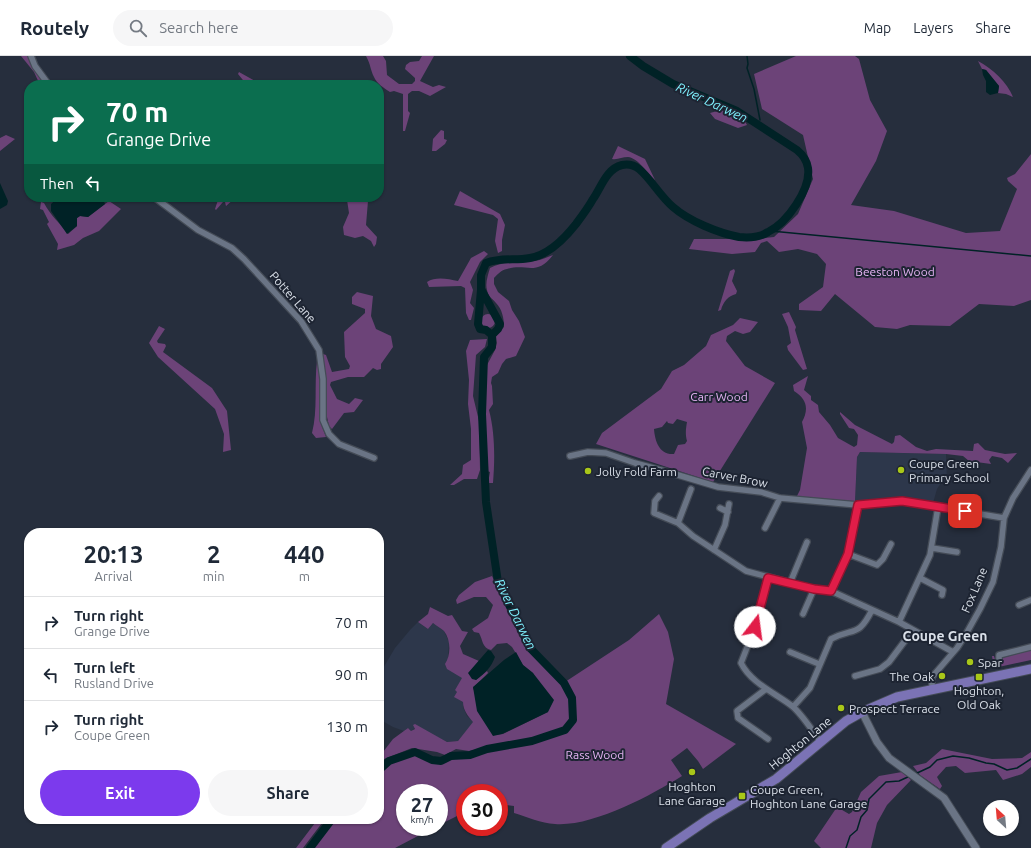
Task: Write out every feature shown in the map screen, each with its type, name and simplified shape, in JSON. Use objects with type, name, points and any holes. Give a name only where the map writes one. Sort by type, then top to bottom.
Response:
[{"type":"main road","name":"Hoghton Lane","points":[[666,848],[710,818],[776,779],[846,721],[862,712],[897,697],[1031,669]]},
{"type":"street","points":[[31,56],[35,66],[45,80]]},
{"type":"street","name":"Potter Lane","points":[[161,202],[198,230],[232,248],[302,321],[319,350],[323,379],[323,420],[328,434],[339,444],[374,458]]},
{"type":"street","name":"Carver Brow","points":[[570,456],[588,452],[606,453],[718,487],[761,492],[780,498]]},
{"type":"street","name":"Fox Lane","points":[[932,690],[932,677],[966,634],[993,582],[1001,547],[1004,518],[1013,498],[1031,470]]},
{"type":"street","points":[[678,523],[691,489]]},
{"type":"street","points":[[659,496],[655,501],[654,513],[678,523],[693,536],[746,571],[814,589],[831,591],[899,622],[953,652]]},
{"type":"street","points":[[765,528],[780,498],[858,505],[902,501],[1004,518]]},
{"type":"street","points":[[714,550],[725,525],[729,504]]},
{"type":"street","points":[[831,591],[848,554],[858,505]]},
{"type":"street","points":[[899,622],[930,555],[938,507]]},
{"type":"street","points":[[720,508],[728,512]]},
{"type":"street","points":[[790,583],[808,542]]},
{"type":"street","points":[[848,554],[877,565],[883,559],[891,544]]},
{"type":"street","points":[[932,548],[957,552]]},
{"type":"street","points":[[768,578],[755,627],[741,663],[744,670],[766,689],[794,707],[821,742]]},
{"type":"street","points":[[920,578],[943,590],[942,595]]},
{"type":"street","points":[[803,614],[814,589]]},
{"type":"street","points":[[1019,605],[1031,600]]},
{"type":"street","points":[[794,707],[810,688],[819,664],[832,639],[838,635],[857,630],[862,626],[872,610]]},
{"type":"street","points":[[855,676],[880,669],[889,662],[912,630]]},
{"type":"street","points":[[999,660],[999,655],[1031,647]]},
{"type":"street","points":[[790,652],[819,664]]},
{"type":"street","points":[[766,689],[737,711],[737,714],[738,718],[768,740]]},
{"type":"street","points":[[862,712],[877,742],[889,758],[944,798],[976,848]]},
{"type":"shaded area","points":[[982,69],[986,70],[999,86],[998,93],[990,95],[986,92],[986,81]]},
{"type":"shaded area","points":[[0,183],[8,201],[7,205],[0,209]]},
{"type":"shaded area","points":[[53,202],[104,202],[105,204],[88,217],[80,216],[77,218],[77,226],[67,234],[51,211],[51,204]]},
{"type":"shaded area","name":"Coupe Green Primary School","points":[[860,452],[946,454],[947,482],[941,483],[937,489],[933,503],[898,498],[855,501],[857,457]]},
{"type":"shaded area","points":[[418,622],[428,629],[433,623],[444,631],[449,642],[448,659],[463,678],[455,690],[458,692],[455,697],[463,702],[463,707],[467,716],[474,722],[458,741],[447,742],[413,725],[415,728],[411,731],[408,728],[404,731],[384,722],[384,667],[395,648]]},
{"type":"shaded area","points":[[488,650],[491,651],[495,657],[492,664],[485,673],[476,680],[472,679],[468,673]]},
{"type":"shaded area","points":[[516,652],[523,665],[533,673],[554,700],[548,712],[502,734],[493,736],[477,711],[473,687],[504,660]]},
{"type":"green space","points":[[21,56],[29,56],[30,62],[43,80],[38,80],[34,72]]},
{"type":"green space","points":[[366,56],[383,56],[386,61],[387,75],[399,84],[412,84],[415,81],[415,78],[405,69],[406,65],[410,62],[419,61],[422,56],[434,56],[420,81],[433,87],[439,85],[446,87],[430,96],[419,91],[412,91],[408,94],[408,111],[410,113],[405,131],[403,131],[403,94],[394,91],[390,92],[384,88],[384,80],[376,80]]},
{"type":"green space","name":"Beeston Wood","points":[[796,56],[855,56],[859,59],[870,100],[887,131],[876,161],[851,205],[894,211],[966,233],[1000,231],[1017,189],[1008,181],[1007,178],[1015,174],[1031,154],[1031,300],[1014,306],[979,304],[950,326],[910,325],[897,329],[875,327],[835,294],[821,311],[799,310],[799,304],[823,287],[826,264],[817,254],[798,249],[779,252],[767,241],[761,243],[755,252],[732,254],[689,249],[694,239],[755,239],[774,237],[798,214],[813,179],[803,135],[762,109],[754,74]]},
{"type":"green space","points":[[978,61],[999,76],[1013,97],[998,93],[999,86],[986,70],[982,69]]},
{"type":"green space","points":[[239,72],[253,80],[243,80],[238,74]]},
{"type":"green space","points":[[721,110],[743,118],[747,125],[738,128],[715,119],[710,113]]},
{"type":"green space","points":[[441,130],[444,131],[444,139],[447,140],[445,144],[436,151],[432,151],[433,139]]},
{"type":"green space","points":[[6,135],[15,139],[0,151],[0,138]]},
{"type":"green space","points":[[618,146],[645,159],[655,180],[639,163],[632,158],[612,159]]},
{"type":"green space","points":[[460,191],[500,214],[505,225],[502,240],[502,251],[498,253],[495,241],[498,219],[493,215],[454,205]]},
{"type":"green space","points":[[41,202],[44,203],[68,234],[77,226],[77,218],[80,216],[88,217],[108,202],[110,202],[121,209],[99,231],[83,238],[74,245],[57,250],[58,244],[47,224],[49,222],[43,210],[40,209]]},
{"type":"green space","points":[[217,202],[223,202],[216,210]]},
{"type":"green space","points":[[225,202],[231,202],[226,206]]},
{"type":"green space","points":[[347,202],[368,202],[366,225],[377,237],[374,247],[371,241],[363,236],[355,238],[344,235],[343,227],[349,213]]},
{"type":"green space","points":[[484,251],[488,254],[480,262],[470,282],[473,290],[470,303],[474,308],[471,320],[469,320],[466,313],[465,288],[461,286],[429,287],[427,282],[434,279],[458,281],[471,258]]},
{"type":"green space","points":[[553,255],[547,262],[536,268],[520,267],[505,270],[500,272],[494,278],[494,284],[498,292],[509,301],[525,337],[516,356],[506,359],[498,373],[492,377],[491,383],[493,404],[489,410],[494,446],[494,465],[493,483],[488,483],[490,472],[487,471],[485,412],[487,365],[495,350],[497,343],[496,336],[504,327],[501,311],[498,305],[489,296],[486,285],[488,273],[490,268],[501,264],[535,261]]},
{"type":"green space","points":[[734,269],[735,271],[732,281],[737,291],[736,294],[728,298],[723,304],[721,310],[718,311],[730,271]]},
{"type":"green space","points":[[357,292],[373,296],[371,316],[376,329],[391,336],[393,347],[381,364],[381,369],[377,370],[373,368],[364,377],[348,377],[331,382],[330,385],[337,399],[349,404],[355,398],[363,400],[354,412],[344,413],[332,429],[329,426],[327,417],[323,354],[326,355],[332,372],[349,369],[350,366],[345,357],[344,332],[365,313],[365,309],[352,304],[352,297]]},
{"type":"green space","points":[[789,312],[796,327],[795,330],[807,369],[803,370],[788,350],[787,346],[791,343],[788,327],[782,314]]},
{"type":"green space","points":[[485,314],[491,314],[495,318],[495,324],[491,328],[485,328],[481,324],[481,318]]},
{"type":"green space","name":"Carr Wood","points":[[740,318],[758,322],[750,332],[743,334],[735,331],[727,336],[726,341],[745,366],[775,383],[713,482],[596,444],[602,433],[661,389],[672,371],[684,365],[706,346],[711,335],[733,325]],"holes":[[[677,419],[687,422],[687,441],[685,444],[678,445],[674,454],[669,454],[661,450],[655,438],[654,429],[662,427],[667,421],[668,423],[673,424]]]},
{"type":"green space","points":[[159,326],[165,329],[157,341],[158,343],[165,344],[166,346],[163,352],[212,388],[227,411],[231,450],[223,452],[224,434],[215,409],[158,357],[149,343]]},
{"type":"green space","points":[[487,339],[485,347],[476,355],[473,396],[479,421],[480,470],[477,479],[464,479],[454,485],[450,485],[462,474],[463,465],[471,460],[471,429],[468,404],[469,380],[466,351],[470,340]]},
{"type":"green space","points":[[317,361],[319,361],[321,424],[326,437],[316,438],[312,433],[315,415]]},
{"type":"green space","points":[[808,376],[804,390],[811,396],[811,400],[818,405],[819,412],[830,425],[838,438],[854,447],[857,445],[858,435],[854,429],[849,428],[840,412],[855,425],[892,444],[895,436],[900,435],[916,447],[927,451],[936,449],[973,451],[974,444],[978,443],[985,450],[1005,454],[1017,453],[1008,463],[1002,458],[992,456],[989,460],[991,464],[969,461],[963,456],[946,454],[860,452],[857,457],[855,501],[796,498],[800,490],[807,448],[802,422],[806,413],[806,405],[802,397],[794,391],[793,385]]},
{"type":"green space","points":[[492,576],[530,652],[562,684],[570,699],[571,719],[564,729],[531,739],[469,751],[456,749],[445,755],[437,752],[412,748],[384,759],[384,751],[393,739],[408,728],[411,731],[415,729],[413,725],[415,724],[447,742],[458,741],[473,722],[465,710],[463,702],[454,697],[457,692],[455,690],[462,678],[447,669],[445,664],[449,652],[449,643],[444,631],[433,623],[428,629],[418,622],[428,614],[430,607],[448,616],[452,615],[462,631],[468,632],[460,646],[463,654],[479,661],[469,673],[476,680],[487,671],[488,673],[473,688],[493,735],[503,734],[548,712],[533,673],[523,665],[512,647],[507,643],[497,644],[491,650],[488,649],[484,646],[479,633],[474,632],[472,629],[488,618],[493,605],[486,597],[474,597],[457,604],[456,600],[459,595],[475,582]]},
{"type":"green space","name":"Rass Wood","points":[[659,614],[668,632],[674,659],[666,704],[736,744],[703,769],[687,748],[671,760],[682,776],[638,801],[620,809],[586,821],[570,824],[555,824],[534,820],[514,813],[514,806],[508,805],[508,784],[456,784],[456,816],[448,820],[448,784],[396,784],[396,836],[418,836],[395,848],[314,848],[332,824],[384,824],[384,769],[391,763],[415,754],[430,761],[441,762],[451,757],[470,757],[488,751],[532,743],[566,732],[575,721],[574,697],[565,682],[629,640]]},
{"type":"green space","points":[[1031,650],[1031,660],[994,668],[992,656],[994,656],[996,663],[1000,662],[1002,658]]},
{"type":"green space","points":[[942,749],[992,759],[1022,758],[1031,752],[1031,767],[1022,774],[1003,780],[996,770],[965,773],[956,766],[946,767],[937,777],[942,786],[940,789],[920,775],[913,766],[926,763]]},
{"type":"green space","points":[[902,772],[911,780],[887,805],[877,823],[871,848],[821,848],[814,841],[837,807],[849,814],[852,812],[861,792],[879,776]]},
{"type":"green space","points":[[314,824],[321,824],[303,848],[296,848]]},
{"type":"waterway","name":"River Darwen","points":[[384,766],[389,761],[415,752],[432,760],[441,761],[451,756],[470,755],[487,749],[532,741],[565,730],[573,720],[572,698],[564,683],[530,648],[498,582],[486,502],[482,414],[484,357],[492,347],[492,335],[498,329],[500,324],[481,289],[481,275],[486,263],[498,260],[530,258],[550,250],[567,235],[576,224],[589,206],[604,179],[612,170],[622,165],[630,165],[639,169],[668,203],[695,222],[722,233],[739,237],[758,236],[775,228],[790,213],[806,186],[808,168],[804,158],[797,150],[737,111],[673,84],[643,66],[630,56]]},
{"type":"waterway","points":[[747,56],[747,68],[754,89],[760,120]]},
{"type":"waterway","points":[[771,231],[1031,256]]},
{"type":"waterway","name":"River Darwen","points":[[481,290],[478,324],[480,329],[486,330],[492,335]]},
{"type":"waterway","points":[[915,774],[930,767],[937,760],[953,756],[994,764],[1007,770],[1017,768],[1031,759]]},
{"type":"waterway","points":[[846,848],[850,836],[857,830],[861,817],[867,810],[869,799],[886,782],[899,781],[910,776]]},
{"type":"waterway","name":"River Darwen","points":[[310,848],[328,824]]},
{"type":"place","name":"Coupe Green Primary School","points":[[901,470]]},
{"type":"place","name":"Jolly Fold Farm","points":[[588,471]]},
{"type":"place","name":"Spar","points":[[970,662]]},
{"type":"place","name":"The Oak","points":[[942,676]]},
{"type":"place","name":"Hoghton, Old Oak","points":[[979,677]]},
{"type":"place","name":"Prospect Terrace","points":[[841,708]]},
{"type":"place","name":"Hoghton Lane Garage","points":[[692,772]]},
{"type":"place","name":"Coupe Green, Hoghton Lane Garage","points":[[742,796]]},
{"type":"district","name":"Coupe Green","points":[[945,636]]},
{"type":"route","points":[[755,627],[768,578],[814,589],[831,591],[848,554],[858,505],[902,501],[965,511]]}]
